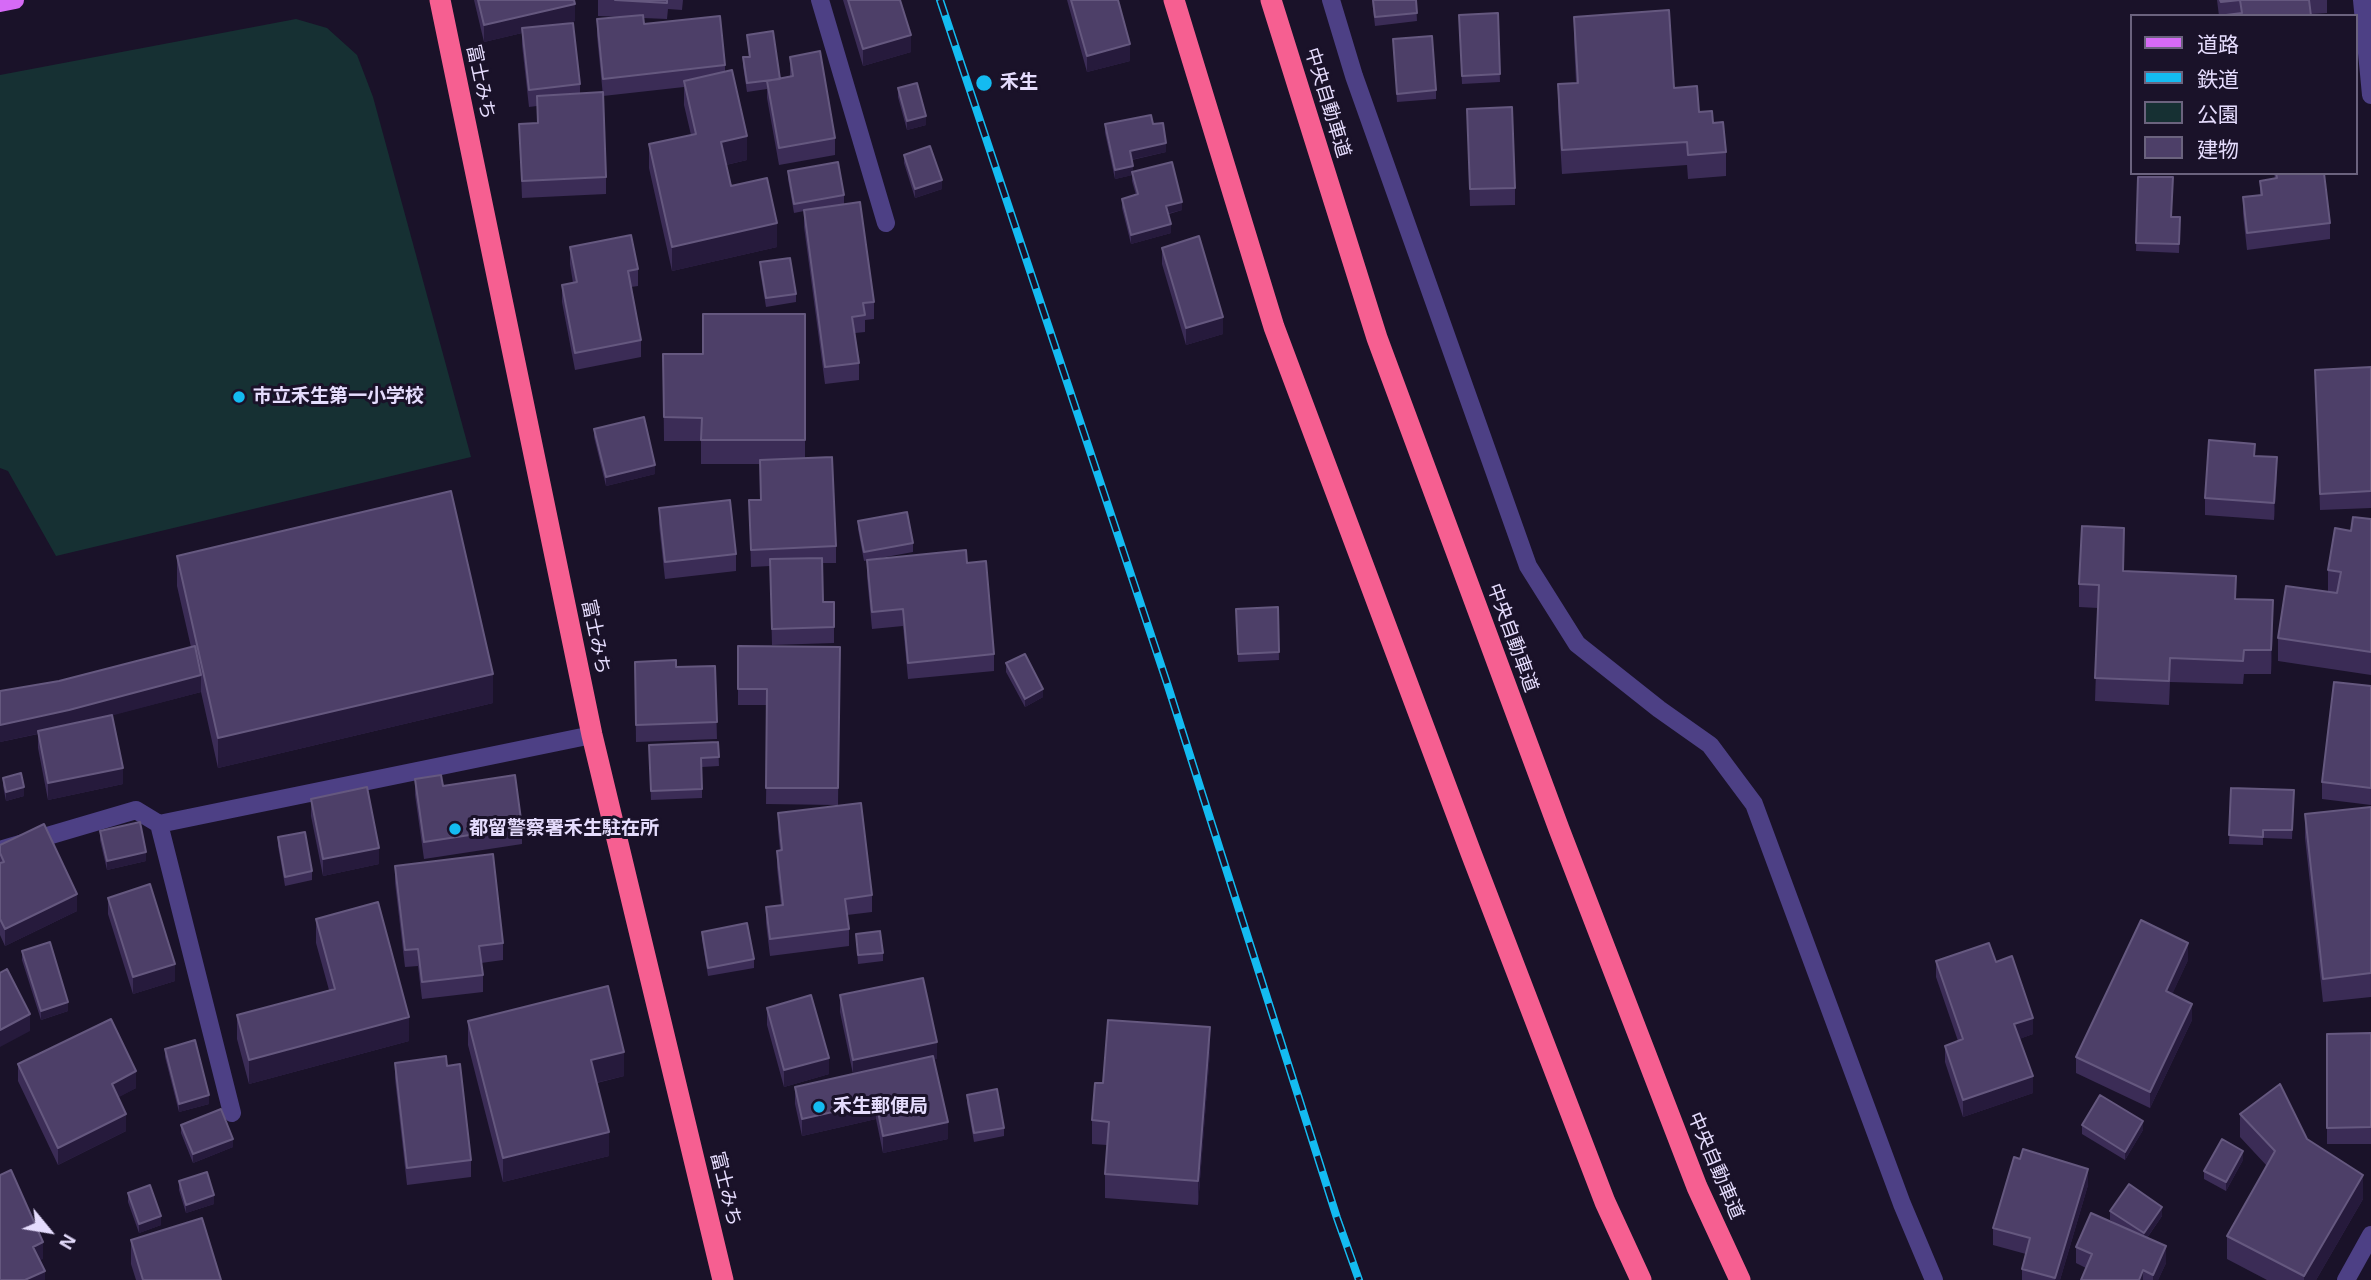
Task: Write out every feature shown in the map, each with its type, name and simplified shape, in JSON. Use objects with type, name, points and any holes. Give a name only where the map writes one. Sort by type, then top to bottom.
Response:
[{"type":"highway","name":"富士みち","points":[[440,0],[592,735],[723,1280]]},
{"type":"highway","points":[[1174,0],[1275,327],[1471,853],[1605,1202],[1641,1280]]},
{"type":"highway","name":"中央自動車道","points":[[1271,0],[1377,338],[1559,829],[1697,1188],[1740,1280]]},
{"type":"main road","points":[[0,3],[16,0]]},
{"type":"street","points":[[820,0],[886,223]]},
{"type":"street","points":[[1331,0],[1354,76],[1528,566],[1577,644],[1659,709],[1710,745],[1754,804],[1902,1204],[1934,1280]]},
{"type":"street","points":[[2362,0],[2371,95]]},
{"type":"street","points":[[0,850],[136,810],[159,824],[592,735]]},
{"type":"street","points":[[159,824],[232,1113]]},
{"type":"street","points":[[2346,1280],[2371,1235]]},
{"type":"green space","points":[[296,19],[327,28],[357,55],[373,97],[471,457],[56,556],[8,471],[0,468],[0,75]]},
{"type":"building","points":[[478,0],[574,0],[575,4],[484,25]]},
{"type":"building","points":[[615,0],[667,0],[667,3]]},
{"type":"building","points":[[848,0],[900,0],[911,35],[863,49]]},
{"type":"building","points":[[1071,0],[1118,0],[1130,44],[1087,56]]},
{"type":"building","points":[[1373,0],[1416,0],[1417,13],[1375,17]]},
{"type":"building","points":[[2240,0],[2309,0],[2311,14],[2234,14],[2242,13]]},
{"type":"building","points":[[1669,10],[1674,88],[1697,86],[1699,112],[1712,111],[1713,123],[1723,122],[1726,152],[1688,155],[1687,142],[1562,150],[1558,84],[1578,83],[1574,17]]},
{"type":"building","points":[[1498,13],[1500,74],[1462,76],[1459,15]]},
{"type":"building","points":[[643,15],[644,24],[720,16],[725,65],[603,79],[597,19]]},
{"type":"building","points":[[573,23],[580,84],[529,90],[522,28]]},
{"type":"building","points":[[773,31],[780,79],[747,83],[743,57],[750,57],[747,35]]},
{"type":"building","points":[[1432,36],[1436,90],[1397,94],[1393,39]]},
{"type":"building","points":[[820,51],[835,138],[779,148],[767,81],[793,76],[790,57]]},
{"type":"building","points":[[732,70],[747,136],[721,142],[731,186],[767,178],[777,223],[672,247],[649,144],[696,134],[684,81]]},
{"type":"building","points":[[917,83],[926,116],[907,121],[898,88]]},
{"type":"building","points":[[603,92],[606,177],[522,181],[519,124],[538,123],[537,96]]},
{"type":"building","points":[[1512,107],[1515,188],[1470,189],[1467,109]]},
{"type":"building","points":[[1151,115],[1153,124],[1163,123],[1166,143],[1130,151],[1133,166],[1115,170],[1105,124]]},
{"type":"building","points":[[930,146],[942,180],[915,189],[904,155]]},
{"type":"building","points":[[838,162],[844,195],[794,204],[788,171]]},
{"type":"building","points":[[1172,162],[1182,202],[1166,206],[1171,224],[1131,235],[1122,199],[1138,194],[1132,172]]},
{"type":"building","points":[[2276,175],[2324,175],[2330,223],[2247,233],[2243,197],[2262,195],[2260,181],[2277,178]]},
{"type":"building","points":[[2138,177],[2173,177],[2171,217],[2180,217],[2179,244],[2136,243]]},
{"type":"building","points":[[860,202],[874,302],[863,303],[865,315],[852,317],[859,363],[825,367],[804,210]]},
{"type":"building","points":[[631,235],[638,269],[628,271],[641,340],[575,353],[562,285],[577,282],[570,247]]},
{"type":"building","points":[[1199,236],[1223,317],[1186,328],[1162,248]]},
{"type":"building","points":[[790,258],[796,294],[766,298],[760,262]]},
{"type":"building","points":[[703,314],[805,314],[805,440],[701,440],[702,418],[664,417],[663,354],[703,354]]},
{"type":"building","points":[[2371,367],[2371,491],[2320,494],[2315,370]]},
{"type":"building","points":[[644,417],[655,465],[606,477],[594,429]]},
{"type":"building","points":[[2209,440],[2255,444],[2254,456],[2277,457],[2274,503],[2205,498]]},
{"type":"building","points":[[832,457],[836,546],[751,550],[749,500],[761,500],[760,460]]},
{"type":"building","points":[[451,491],[493,674],[218,738],[177,556]]},
{"type":"building","points":[[730,500],[736,554],[665,562],[659,508]]},
{"type":"building","points":[[907,512],[913,543],[864,552],[858,521]]},
{"type":"building","points":[[2353,517],[2371,519],[2371,652],[2278,638],[2286,586],[2337,593],[2341,572],[2328,570],[2335,528],[2351,531]]},
{"type":"building","points":[[2082,526],[2124,528],[2123,571],[2236,576],[2235,599],[2273,600],[2271,650],[2244,650],[2243,661],[2170,658],[2169,681],[2095,678],[2099,585],[2079,584]]},
{"type":"building","points":[[966,550],[967,563],[986,561],[994,654],[908,663],[903,609],[872,612],[867,560]]},
{"type":"building","points":[[822,558],[823,602],[834,602],[834,627],[772,629],[770,559]]},
{"type":"building","points":[[1278,607],[1279,652],[1238,654],[1236,609]]},
{"type":"building","points":[[195,646],[201,675],[69,710],[0,725],[0,691],[59,681]]},
{"type":"building","points":[[738,646],[840,647],[838,788],[766,788],[767,689],[738,689]]},
{"type":"building","points":[[1025,654],[1043,689],[1025,699],[1006,663]]},
{"type":"building","points":[[676,660],[676,667],[715,666],[717,722],[636,725],[635,662]]},
{"type":"building","points":[[2334,682],[2371,686],[2371,788],[2322,782]]},
{"type":"building","points":[[112,715],[123,768],[48,783],[38,731]]},
{"type":"building","points":[[718,742],[719,757],[701,758],[702,789],[651,791],[649,745]]},
{"type":"building","points":[[21,773],[24,787],[6,792],[3,778]]},
{"type":"building","points":[[441,775],[443,786],[515,775],[522,827],[424,842],[415,779]]},
{"type":"building","points":[[367,787],[379,848],[323,859],[311,799]]},
{"type":"building","points":[[2231,788],[2294,790],[2292,830],[2263,830],[2263,837],[2229,835]]},
{"type":"building","points":[[861,803],[872,895],[845,899],[849,929],[770,939],[766,907],[783,905],[777,851],[782,850],[778,813]]},
{"type":"building","points":[[2371,807],[2371,973],[2323,979],[2305,814]]},
{"type":"building","points":[[140,822],[146,852],[107,861],[100,831]]},
{"type":"building","points":[[44,824],[77,894],[5,929],[0,919],[0,863],[4,862],[0,845]]},
{"type":"building","points":[[305,832],[312,871],[285,877],[278,837]]},
{"type":"building","points":[[493,854],[503,943],[479,946],[483,975],[422,982],[418,949],[405,950],[395,866]]},
{"type":"building","points":[[150,884],[175,964],[133,977],[108,898]]},
{"type":"building","points":[[378,902],[409,1017],[249,1060],[237,1015],[335,989],[316,919]]},
{"type":"building","points":[[2141,920],[2188,943],[2166,991],[2192,1004],[2150,1092],[2076,1057]]},
{"type":"building","points":[[747,923],[754,959],[708,968],[702,932]]},
{"type":"building","points":[[880,931],[883,953],[858,955],[856,934]]},
{"type":"building","points":[[50,942],[68,1002],[41,1011],[22,951]]},
{"type":"building","points":[[1989,943],[1996,962],[2012,956],[2033,1018],[2014,1024],[2033,1076],[1963,1100],[1945,1046],[1963,1039],[1936,961]]},
{"type":"building","points":[[7,969],[30,1014],[0,1030],[0,973]]},
{"type":"building","points":[[923,978],[937,1042],[853,1060],[840,995]]},
{"type":"building","points":[[608,986],[624,1052],[591,1060],[609,1132],[503,1158],[468,1021]]},
{"type":"building","points":[[811,995],[829,1058],[784,1070],[767,1008]]},
{"type":"building","points":[[111,1019],[136,1071],[112,1084],[126,1114],[58,1148],[18,1064]]},
{"type":"building","points":[[1108,1020],[1210,1027],[1198,1181],[1105,1174],[1109,1122],[1092,1120],[1095,1083],[1103,1083]]},
{"type":"building","points":[[2371,1033],[2371,1127],[2327,1128],[2327,1034]]},
{"type":"building","points":[[195,1040],[209,1095],[179,1104],[165,1049]]},
{"type":"building","points":[[446,1056],[447,1066],[460,1064],[471,1160],[407,1168],[395,1063]]},
{"type":"building","points":[[933,1056],[948,1122],[883,1136],[876,1102],[802,1119],[795,1087]]},
{"type":"building","points":[[2280,1084],[2307,1139],[2363,1175],[2304,1276],[2227,1236],[2275,1151],[2240,1114]]},
{"type":"building","points":[[997,1089],[1004,1128],[974,1133],[967,1095]]},
{"type":"building","points":[[2100,1095],[2143,1121],[2125,1152],[2082,1125]]},
{"type":"building","points":[[221,1109],[233,1139],[193,1154],[181,1125]]},
{"type":"building","points":[[2222,1139],[2243,1151],[2226,1182],[2204,1171]]},
{"type":"building","points":[[2023,1149],[2088,1169],[2055,1278],[2022,1269],[2030,1238],[1993,1228],[2014,1157],[2020,1159]]},
{"type":"building","points":[[11,1170],[43,1242],[33,1247],[45,1271],[25,1280],[0,1280],[0,1175]]},
{"type":"building","points":[[207,1172],[214,1195],[186,1205],[179,1181]]},
{"type":"building","points":[[2129,1184],[2162,1207],[2144,1233],[2110,1211]]},
{"type":"building","points":[[150,1185],[161,1216],[139,1224],[128,1193]]},
{"type":"building","points":[[2091,1213],[2166,1246],[2153,1275],[2143,1270],[2139,1280],[2081,1280],[2092,1254],[2076,1247]]},
{"type":"building","points":[[202,1218],[221,1280],[143,1280],[131,1240]]},
{"type":"railway","points":[[940,0],[1167,683],[1359,1280]]},
{"type":"place","name":"禾生","points":[[984,83]]},
{"type":"place","name":"市立禾生第一小学校","points":[[239,397]]},
{"type":"place","name":"都留警察署禾生駐在所","points":[[455,829]]},
{"type":"place","name":"禾生郵便局","points":[[819,1107]]}]
